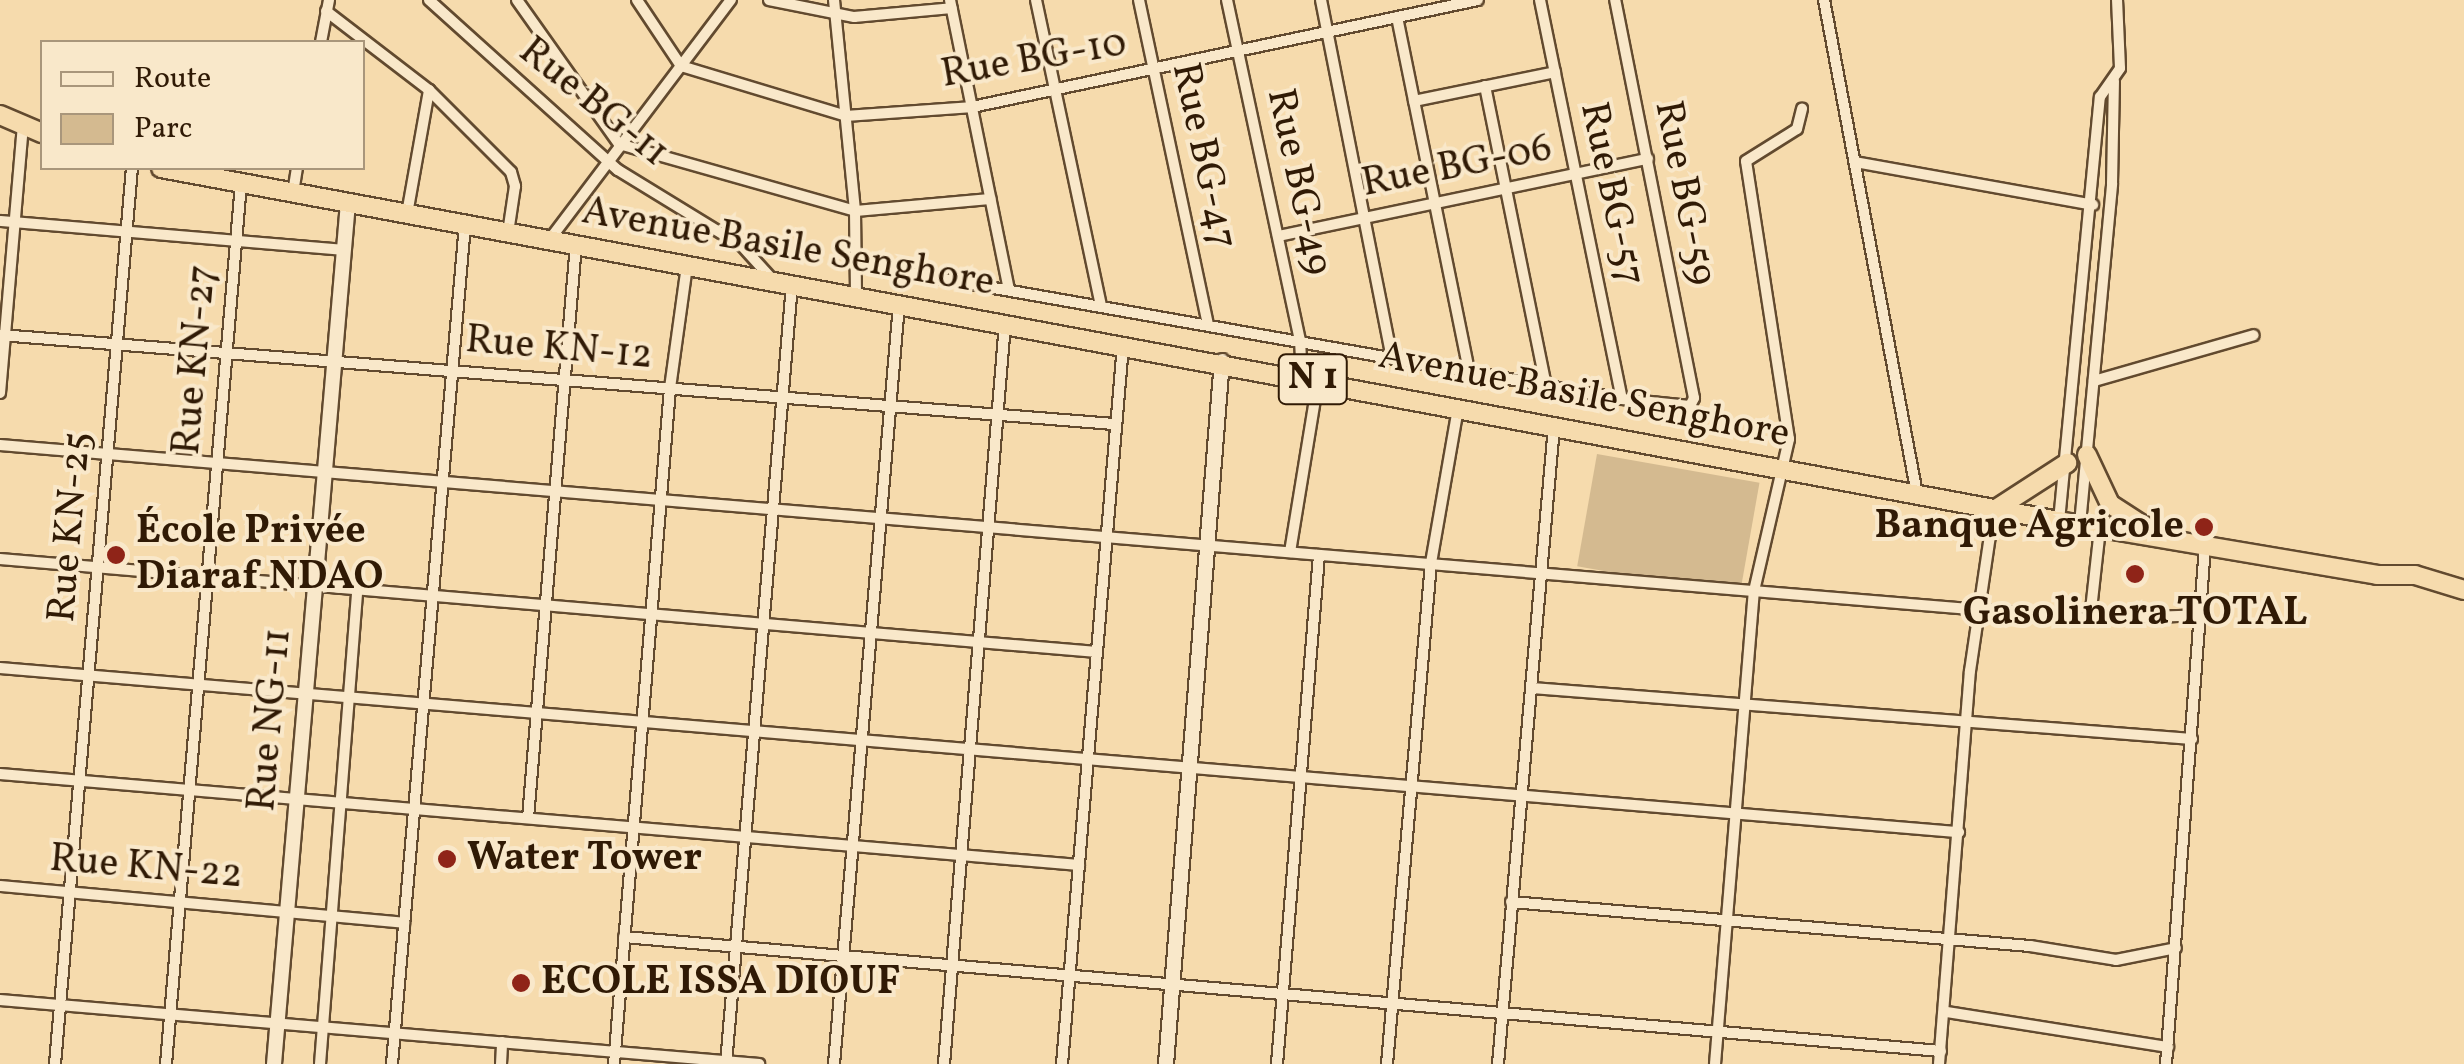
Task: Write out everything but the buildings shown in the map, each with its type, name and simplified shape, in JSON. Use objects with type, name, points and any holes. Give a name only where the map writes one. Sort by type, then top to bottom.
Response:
[{"type":"highway","points":[[0,115],[40,132]]},
{"type":"highway","name":"Avenue Basile Senghore","points":[[171,170],[1222,361],[2100,528],[2414,575],[2464,590]]},
{"type":"highway","points":[[2087,456],[2110,504],[2162,539]]},
{"type":"highway","points":[[1995,508],[2066,463]]},
{"type":"street","name":"Rue BG-11","points":[[428,0],[605,160],[742,246],[782,282]]},
{"type":"street","points":[[517,0],[619,144],[855,211],[990,199]]},
{"type":"street","points":[[637,0],[681,66]]},
{"type":"street","points":[[550,240],[605,160],[731,0]]},
{"type":"street","points":[[769,0],[836,16],[951,4],[1009,289]]},
{"type":"street","points":[[834,0],[855,211],[856,296]]},
{"type":"street","points":[[1036,0],[1101,306]]},
{"type":"street","name":"Rue BG-47","points":[[1139,0],[1208,324]]},
{"type":"street","name":"Rue BG-49","points":[[1227,0],[1310,379],[1290,552]]},
{"type":"street","points":[[1321,0],[1392,358]]},
{"type":"street","name":"Rue BG-10","points":[[681,66],[847,116],[972,107],[1478,0]]},
{"type":"street","name":"Rue BG-57","points":[[1540,0],[1622,400]]},
{"type":"street","name":"Rue BG-59","points":[[1615,0],[1694,398],[1690,406],[1622,400]]},
{"type":"street","points":[[1824,0],[1916,494]]},
{"type":"street","points":[[2059,520],[2093,205],[2100,97],[2120,68],[2117,0]]},
{"type":"street","points":[[320,40],[328,5],[428,90],[511,172],[515,186],[508,233]]},
{"type":"street","points":[[1397,17],[1469,372]]},
{"type":"street","points":[[1414,101],[1555,72]]},
{"type":"street","points":[[2080,524],[2112,184],[2114,81]]},
{"type":"street","points":[[1486,86],[1546,386]]},
{"type":"street","points":[[406,214],[428,90]]},
{"type":"street","points":[[1715,1064],[1754,591],[1785,470],[1789,439],[1746,161],[1797,129],[1802,108]]},
{"type":"street","points":[[0,393],[23,125]]},
{"type":"street","name":"Rue BG-06","points":[[1278,236],[1648,159]]},
{"type":"street","points":[[1856,162],[2093,205]]},
{"type":"street","name":"Rue KN-25","points":[[56,1064],[132,170]]},
{"type":"street","points":[[293,192],[298,170]]},
{"type":"street","name":"Rue KN-27","points":[[166,1064],[241,184]]},
{"type":"street","name":"Rue NG-11","points":[[274,1064],[348,203]]},
{"type":"street","points":[[0,221],[344,250]]},
{"type":"street","points":[[392,1064],[466,225]]},
{"type":"street","points":[[528,818],[576,244]]},
{"type":"street","points":[[614,1058],[670,388],[688,264]]},
{"type":"street","points":[[858,264],[1622,400]]},
{"type":"street","points":[[726,1063],[781,397],[782,282]]},
{"type":"street","points":[[834,1064],[899,304]]},
{"type":"street","points":[[944,1064],[1006,323]]},
{"type":"street","name":"Rue KN-12","points":[[2,335],[1114,424]]},
{"type":"street","points":[[2094,381],[2254,335]]},
{"type":"street","points":[[1062,1064],[1123,344]]},
{"type":"street","points":[[1166,1064],[1204,546],[1222,361]]},
{"type":"street","points":[[1386,1064],[1431,563],[1458,408]]},
{"type":"street","points":[[1498,1064],[1532,688],[1538,573],[1554,425]]},
{"type":"street","points":[[0,446],[2090,619],[2202,615]]},
{"type":"street","points":[[1940,1064],[1965,726],[1977,610],[1995,508]]},
{"type":"street","points":[[2090,619],[2100,528]]},
{"type":"street","points":[[2166,1064],[2206,546]]},
{"type":"street","points":[[1276,1064],[1319,555]]},
{"type":"street","points":[[0,559],[1096,652]]},
{"type":"street","points":[[320,1064],[356,590]]},
{"type":"street","points":[[0,668],[1959,832]]},
{"type":"street","points":[[1532,688],[1965,726],[2192,738]]},
{"type":"street","points":[[0,774],[1079,865]]},
{"type":"street","name":"Rue KN-22","points":[[0,886],[404,923]]},
{"type":"street","points":[[1511,902],[1950,939],[2133,961],[2176,948]]},
{"type":"street","points":[[624,937],[1940,1051]]},
{"type":"street","points":[[0,1000],[502,1042],[614,1058],[759,1064]]},
{"type":"street","points":[[1946,1012],[2168,1047]]},
{"type":"street","points":[[501,1064],[502,1042]]},
{"type":"green space","points":[[1597,454],[1759,483],[1740,595],[1577,566]]},
{"type":"place","name":"Banque Agricole","points":[[2204,527]]},
{"type":"place","name":"École Privée Diaraf NDAO","points":[[116,555]]},
{"type":"place","name":"Gasolinera TOTAL","points":[[2135,574]]},
{"type":"place","name":"Water Tower","points":[[447,859]]},
{"type":"place","name":"ECOLE ISSA DIOUF","points":[[521,983]]}]
